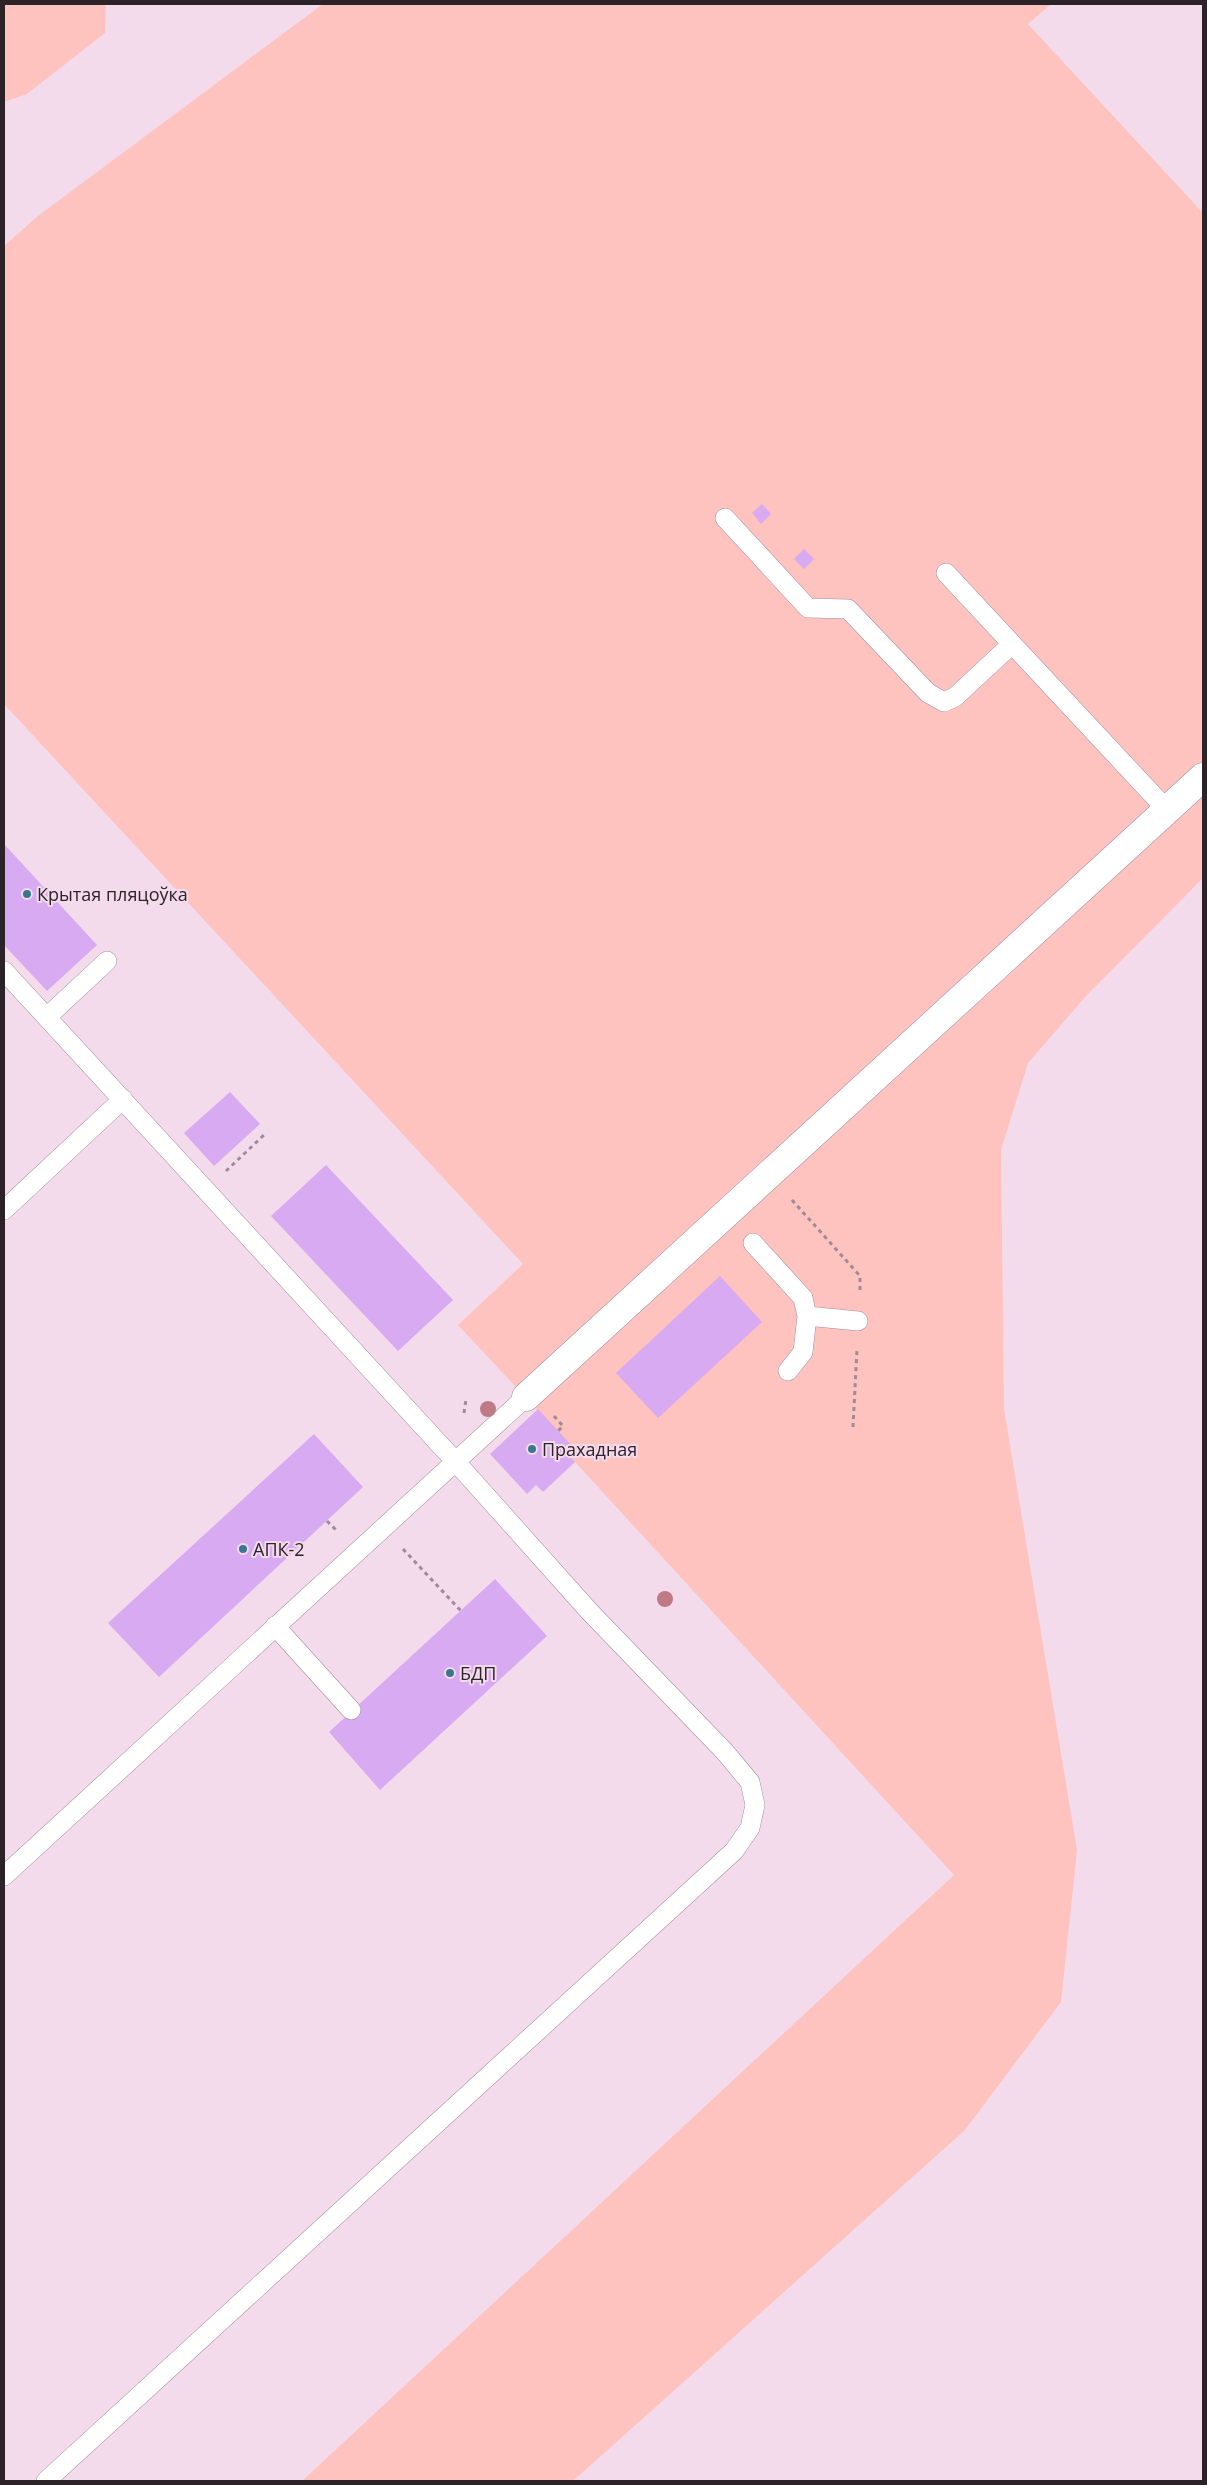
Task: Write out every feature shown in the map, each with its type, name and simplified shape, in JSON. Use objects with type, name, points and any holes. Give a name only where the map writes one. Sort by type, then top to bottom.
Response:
[{"type":"street","points":[[526,1397],[1203,777]]},
{"type":"lane","points":[[725,518],[808,608],[848,608],[928,693],[944,702],[955,697],[1012,644]]},
{"type":"lane","points":[[946,573],[1167,810]]},
{"type":"lane","points":[[47,1017],[107,961]]},
{"type":"lane","points":[[4,971],[455,1461],[589,1611],[724,1752],[750,1782],[755,1806],[750,1828],[734,1852],[46,2481]]},
{"type":"lane","points":[[4,1210],[123,1099]]},
{"type":"lane","points":[[753,1243],[803,1298],[808,1316],[803,1352],[788,1371]]},
{"type":"lane","points":[[808,1316],[858,1321]]},
{"type":"lane","points":[[4,1876],[382,1527],[526,1397]]},
{"type":"lane","points":[[275,1626],[351,1710]]},
{"type":"path","points":[[206,1190],[265,1134]]},
{"type":"path","points":[[382,1527],[461,1611]]},
{"type":"shaded area","points":[[4,4],[103,4],[106,6],[105,33],[27,94],[4,102]]},
{"type":"shaded area","points":[[323,4],[1051,4],[1028,24],[1203,213],[1203,878],[1086,996],[1028,1063],[1001,1150],[1004,1409],[1077,1850],[1061,2002],[965,2130],[573,2481],[302,2481],[954,1875],[575,1462],[566,1452],[571,1446],[458,1325],[523,1264],[4,704],[4,246],[38,216]]},
{"type":"building","points":[[762,504],[771,514],[761,524],[752,513]]},
{"type":"building","points":[[804,549],[814,559],[804,569],[794,559]]},
{"type":"building","name":"Крытая пляцоўка","points":[[4,844],[97,945],[47,991],[4,945]]},
{"type":"building","points":[[230,1092],[260,1124],[214,1166],[184,1133]]},
{"type":"building","points":[[326,1165],[453,1300],[398,1351],[271,1216]]},
{"type":"building","points":[[720,1276],[762,1322],[658,1418],[616,1373]]},
{"type":"building","name":"Прахадная","points":[[538,1409],[572,1446],[566,1452],[575,1462],[543,1492],[536,1485],[527,1494],[490,1454]]},
{"type":"building","name":"АПК-2","points":[[314,1434],[363,1487],[159,1677],[108,1623]]},
{"type":"building","name":"БДП","points":[[495,1579],[547,1636],[380,1790],[329,1732]]},
{"type":"place","name":"Крытая пляцоўка","points":[[27,894]]},
{"type":"place","name":"Прахадная","points":[[532,1449]]},
{"type":"place","name":"АПК-2","points":[[243,1549]]},
{"type":"place","name":"БДП","points":[[450,1673]]}]
